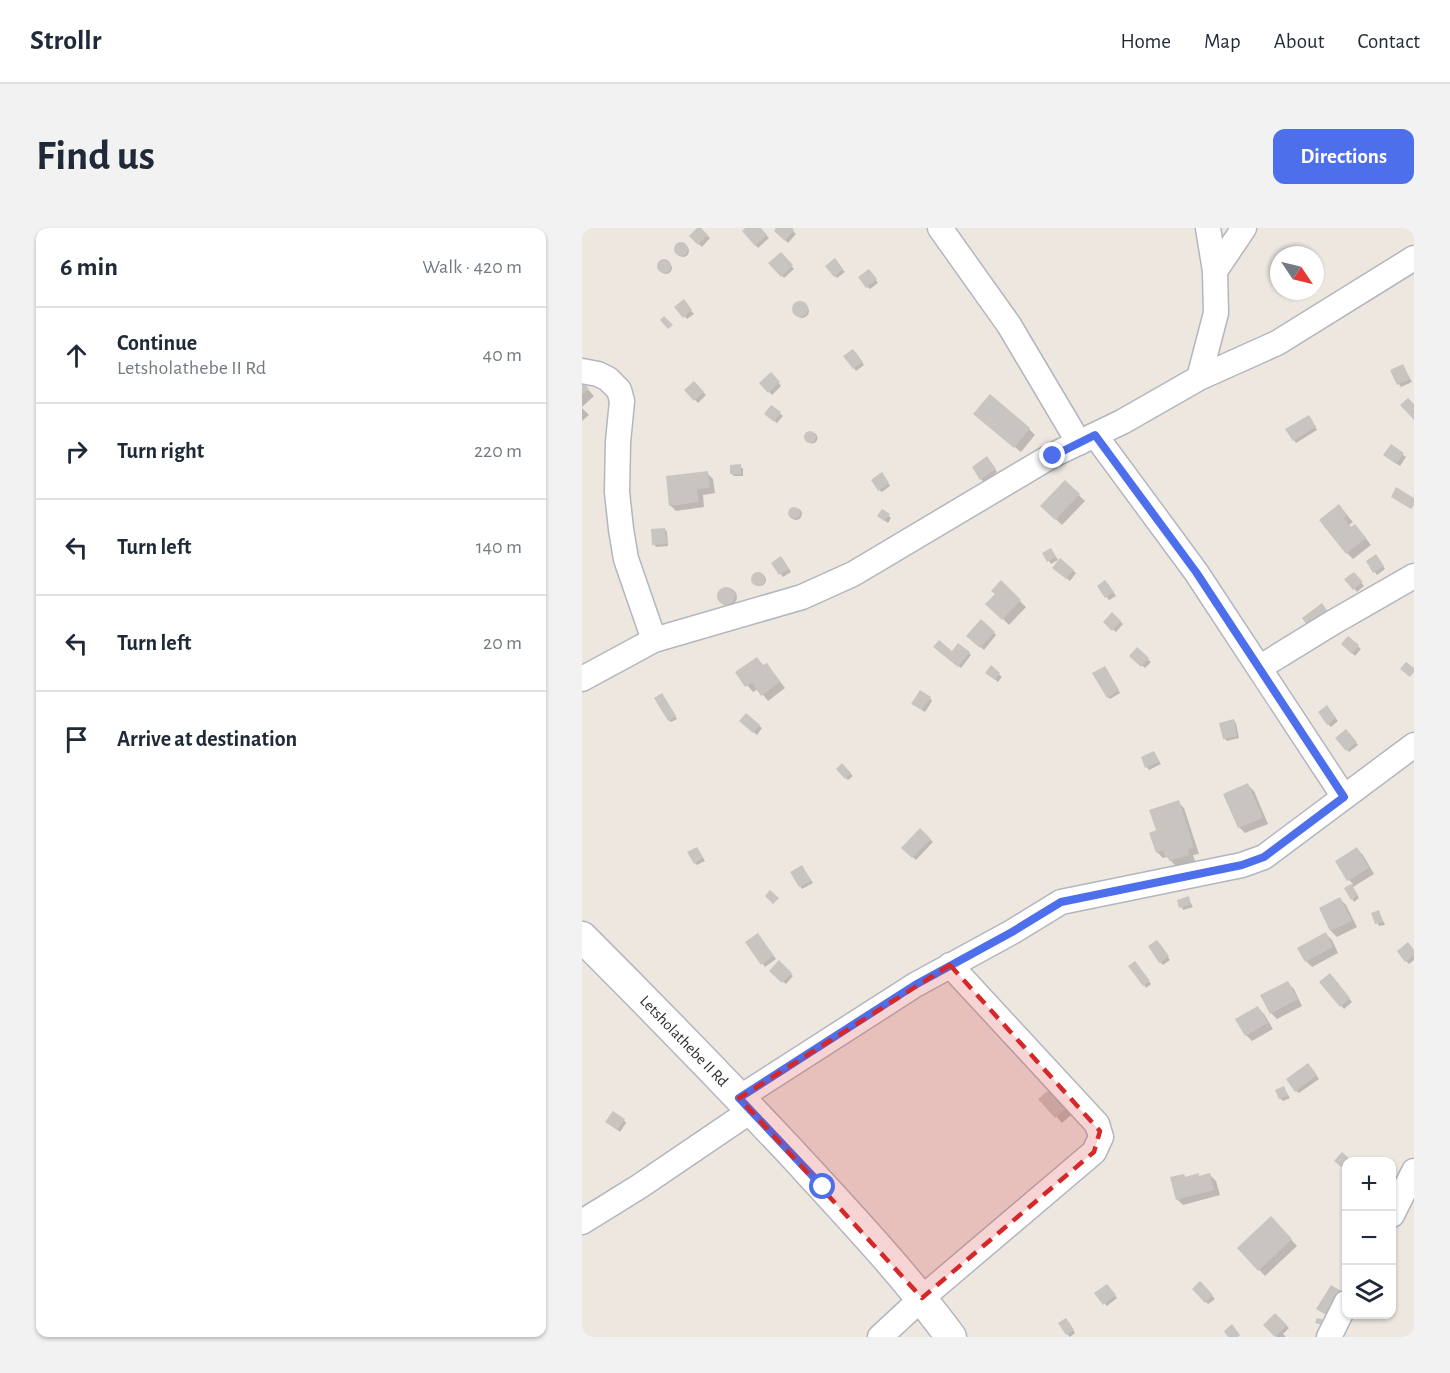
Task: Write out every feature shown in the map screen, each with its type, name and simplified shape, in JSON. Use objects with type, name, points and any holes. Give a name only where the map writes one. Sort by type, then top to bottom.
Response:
[{"type":"street","points":[[940,228],[1087,439],[1196,572],[1344,797]]},
{"type":"street","points":[[1199,378],[1216,313],[1215,272],[1208,228]]},
{"type":"street","points":[[1215,272],[1244,228]]},
{"type":"street","points":[[582,679],[654,640],[802,597],[853,574],[1043,461],[1122,422],[1199,378],[1277,343],[1414,258]]},
{"type":"street","points":[[582,371],[598,374],[608,379],[619,390],[622,401],[617,492],[621,529],[626,559],[654,640]]},
{"type":"street","points":[[1259,668],[1414,576]]},
{"type":"street","points":[[582,1222],[640,1186],[745,1104],[915,985],[1012,932],[1061,902],[1242,865],[1264,857],[1414,745]]},
{"type":"street","name":"Letsholathebe II Rd","points":[[582,937],[745,1104],[865,1233],[922,1298],[951,1337]]},
{"type":"street","points":[[880,1337],[922,1298],[1094,1152],[1101,1137],[1097,1124],[950,965]]},
{"type":"street","points":[[1394,1211],[1414,1171]]},
{"type":"street","points":[[1329,1337],[1342,1313]]},
{"type":"highlighted area","points":[[950,965],[1100,1131],[1094,1152],[922,1298],[739,1098]]},
{"type":"building","points":[[697,228],[701,228],[708,235],[698,245],[689,236]]},
{"type":"building","points":[[745,228],[761,228],[767,235],[755,246],[742,231]]},
{"type":"building","points":[[776,228],[794,230],[785,241],[774,231]]},
{"type":"building","points":[[681,242],[686,244],[688,249],[686,254],[681,256],[676,254],[674,249],[676,244]]},
{"type":"building","points":[[781,252],[793,265],[781,277],[768,263]]},
{"type":"building","points":[[835,258],[843,269],[834,277],[825,266]]},
{"type":"building","points":[[664,259],[669,261],[671,266],[669,271],[664,273],[659,271],[657,266],[659,261]]},
{"type":"building","points":[[869,269],[877,279],[866,288],[858,277]]},
{"type":"building","points":[[684,299],[692,310],[683,318],[674,307]]},
{"type":"building","points":[[800,301],[808,309],[800,317],[792,309]]},
{"type":"building","points":[[664,316],[673,325],[668,329],[660,320]]},
{"type":"building","points":[[853,349],[863,362],[853,369],[843,356]]},
{"type":"building","points":[[1403,364],[1410,379],[1397,385],[1390,370]]},
{"type":"building","points":[[771,372],[780,382],[768,393],[759,383]]},
{"type":"building","points":[[582,381],[589,389],[582,395]]},
{"type":"building","points":[[694,381],[704,392],[694,401],[684,390]]},
{"type":"building","points":[[990,394],[1030,428],[1014,448],[973,414]]},
{"type":"building","points":[[1408,398],[1414,404],[1414,420],[1400,405]]},
{"type":"building","points":[[771,405],[781,412],[774,422],[764,414]]},
{"type":"building","points":[[1309,415],[1316,427],[1293,441],[1285,429]]},
{"type":"building","points":[[812,431],[816,437],[812,443],[808,443],[804,435]]},
{"type":"building","points":[[1391,444],[1404,453],[1396,464],[1383,455]]},
{"type":"building","points":[[987,456],[996,469],[980,480],[972,467]]},
{"type":"building","points":[[741,464],[741,474],[730,474],[730,465]]},
{"type":"building","points":[[708,471],[710,488],[697,489],[699,502],[669,506],[666,476]]},
{"type":"building","points":[[882,472],[889,483],[878,491],[871,480]]},
{"type":"building","points":[[1065,480],[1080,494],[1055,520],[1040,506]]},
{"type":"building","points":[[1396,487],[1414,498],[1414,505],[1411,509],[1391,497]]},
{"type":"building","points":[[1339,504],[1348,516],[1344,518],[1351,527],[1355,524],[1366,538],[1346,554],[1319,520]]},
{"type":"building","points":[[796,507],[800,513],[796,519],[792,519],[788,511]]},
{"type":"building","points":[[882,509],[890,514],[884,521],[877,516]]},
{"type":"building","points":[[665,528],[667,544],[652,545],[651,529]]},
{"type":"building","points":[[1051,548],[1056,557],[1047,562],[1042,553]]},
{"type":"building","points":[[1376,554],[1384,566],[1373,573],[1366,561]]},
{"type":"building","points":[[781,556],[789,569],[779,575],[771,563]]},
{"type":"building","points":[[1060,558],[1074,570],[1066,579],[1052,568]]},
{"type":"building","points":[[758,572],[763,574],[765,579],[763,584],[758,586],[753,584],[751,579],[753,574]]},
{"type":"building","points":[[1354,572],[1363,582],[1353,590],[1344,579]]},
{"type":"building","points":[[1001,580],[1021,600],[1002,620],[985,604],[995,594],[991,591]]},
{"type":"building","points":[[1105,580],[1114,592],[1105,598],[1097,586]]},
{"type":"building","points":[[726,587],[732,590],[735,596],[732,602],[726,605],[720,602],[717,596],[720,590]]},
{"type":"building","points":[[1322,603],[1331,616],[1311,631],[1302,618]]},
{"type":"building","points":[[1112,612],[1121,621],[1112,631],[1103,622]]},
{"type":"building","points":[[981,619],[995,632],[980,648],[966,636]]},
{"type":"building","points":[[1348,636],[1359,645],[1352,654],[1341,644]]},
{"type":"building","points":[[939,640],[952,651],[958,643],[970,652],[958,667],[933,647]]},
{"type":"building","points":[[1137,647],[1149,658],[1141,667],[1129,656]]},
{"type":"building","points":[[757,657],[763,665],[767,663],[780,682],[761,696],[752,683],[745,687],[735,672]]},
{"type":"building","points":[[1406,662],[1414,668],[1410,677],[1400,669]]},
{"type":"building","points":[[991,665],[1000,673],[995,680],[985,673]]},
{"type":"building","points":[[1105,666],[1119,690],[1107,698],[1092,673]]},
{"type":"building","points":[[920,690],[931,697],[922,710],[911,704]]},
{"type":"building","points":[[662,693],[676,716],[668,721],[654,698]]},
{"type":"building","points":[[1327,705],[1336,718],[1327,725],[1318,712]]},
{"type":"building","points":[[746,713],[760,725],[753,733],[739,721]]},
{"type":"building","points":[[1234,719],[1237,736],[1223,739],[1219,723]]},
{"type":"building","points":[[1346,729],[1357,742],[1346,751],[1335,738]]},
{"type":"building","points":[[1154,751],[1159,762],[1145,768],[1141,757]]},
{"type":"building","points":[[842,763],[851,773],[845,779],[836,769]]},
{"type":"building","points":[[1248,783],[1263,818],[1238,828],[1223,794]]},
{"type":"building","points":[[1179,800],[1194,848],[1188,849],[1189,855],[1169,861],[1163,850],[1156,853],[1149,833],[1156,830],[1149,810]]},
{"type":"building","points":[[920,828],[931,839],[912,858],[901,848]]},
{"type":"building","points":[[697,847],[703,858],[694,864],[687,852]]},
{"type":"building","points":[[1357,847],[1369,868],[1347,881],[1335,861]]},
{"type":"building","points":[[802,865],[811,881],[799,887],[790,872]]},
{"type":"building","points":[[1351,884],[1358,895],[1351,900],[1344,888]]},
{"type":"building","points":[[770,890],[779,898],[773,904],[765,896]]},
{"type":"building","points":[[1189,896],[1191,905],[1179,908],[1177,900]]},
{"type":"building","points":[[1340,897],[1352,921],[1330,931],[1319,908]]},
{"type":"building","points":[[1379,910],[1383,922],[1375,924],[1371,913]]},
{"type":"building","points":[[1326,932],[1333,947],[1305,962],[1297,948]]},
{"type":"building","points":[[758,933],[774,956],[761,965],[745,942]]},
{"type":"building","points":[[1157,940],[1169,956],[1159,963],[1148,946]]},
{"type":"building","points":[[1408,942],[1414,950],[1414,955],[1405,962],[1397,951]]},
{"type":"building","points":[[779,960],[792,973],[782,983],[769,971]]},
{"type":"building","points":[[1135,961],[1150,981],[1143,986],[1128,966]]},
{"type":"building","points":[[1330,973],[1350,998],[1340,1007],[1319,982]]},
{"type":"building","points":[[1288,981],[1298,999],[1270,1014],[1260,995]]},
{"type":"building","points":[[1258,1006],[1268,1023],[1245,1036],[1235,1019]]},
{"type":"building","points":[[1308,1063],[1317,1075],[1295,1092],[1286,1079]]},
{"type":"building","points":[[1056,1084],[1072,1103],[1055,1118],[1038,1099]]},
{"type":"building","points":[[1284,1086],[1288,1096],[1279,1099],[1275,1090]]},
{"type":"building","points":[[613,1111],[625,1119],[617,1130],[605,1122]]},
{"type":"building","points":[[1342,1152],[1348,1157],[1342,1157],[1342,1168],[1334,1161]]},
{"type":"building","points":[[1199,1173],[1199,1176],[1210,1173],[1214,1190],[1176,1200],[1170,1177],[1184,1174],[1185,1177]]},
{"type":"building","points":[[1271,1216],[1292,1239],[1258,1271],[1237,1248]]},
{"type":"building","points":[[1200,1281],[1213,1295],[1205,1303],[1192,1289]]},
{"type":"building","points":[[1107,1284],[1116,1295],[1103,1305],[1094,1293]]},
{"type":"building","points":[[1331,1285],[1342,1291],[1328,1316],[1316,1309]]},
{"type":"building","points":[[1275,1313],[1287,1325],[1275,1337],[1263,1325]]},
{"type":"building","points":[[1066,1318],[1074,1330],[1066,1335],[1058,1323]]},
{"type":"building","points":[[1317,1318],[1334,1322],[1333,1328],[1315,1323]]},
{"type":"building","points":[[1232,1324],[1240,1335],[1238,1337],[1228,1337],[1224,1331]]},
{"type":"route","points":[[823,1187],[739,1098],[915,985],[1012,932],[1052,906],[1078,897],[1242,865],[1264,857],[1344,797],[1196,572],[1095,435],[1053,456]]}]
